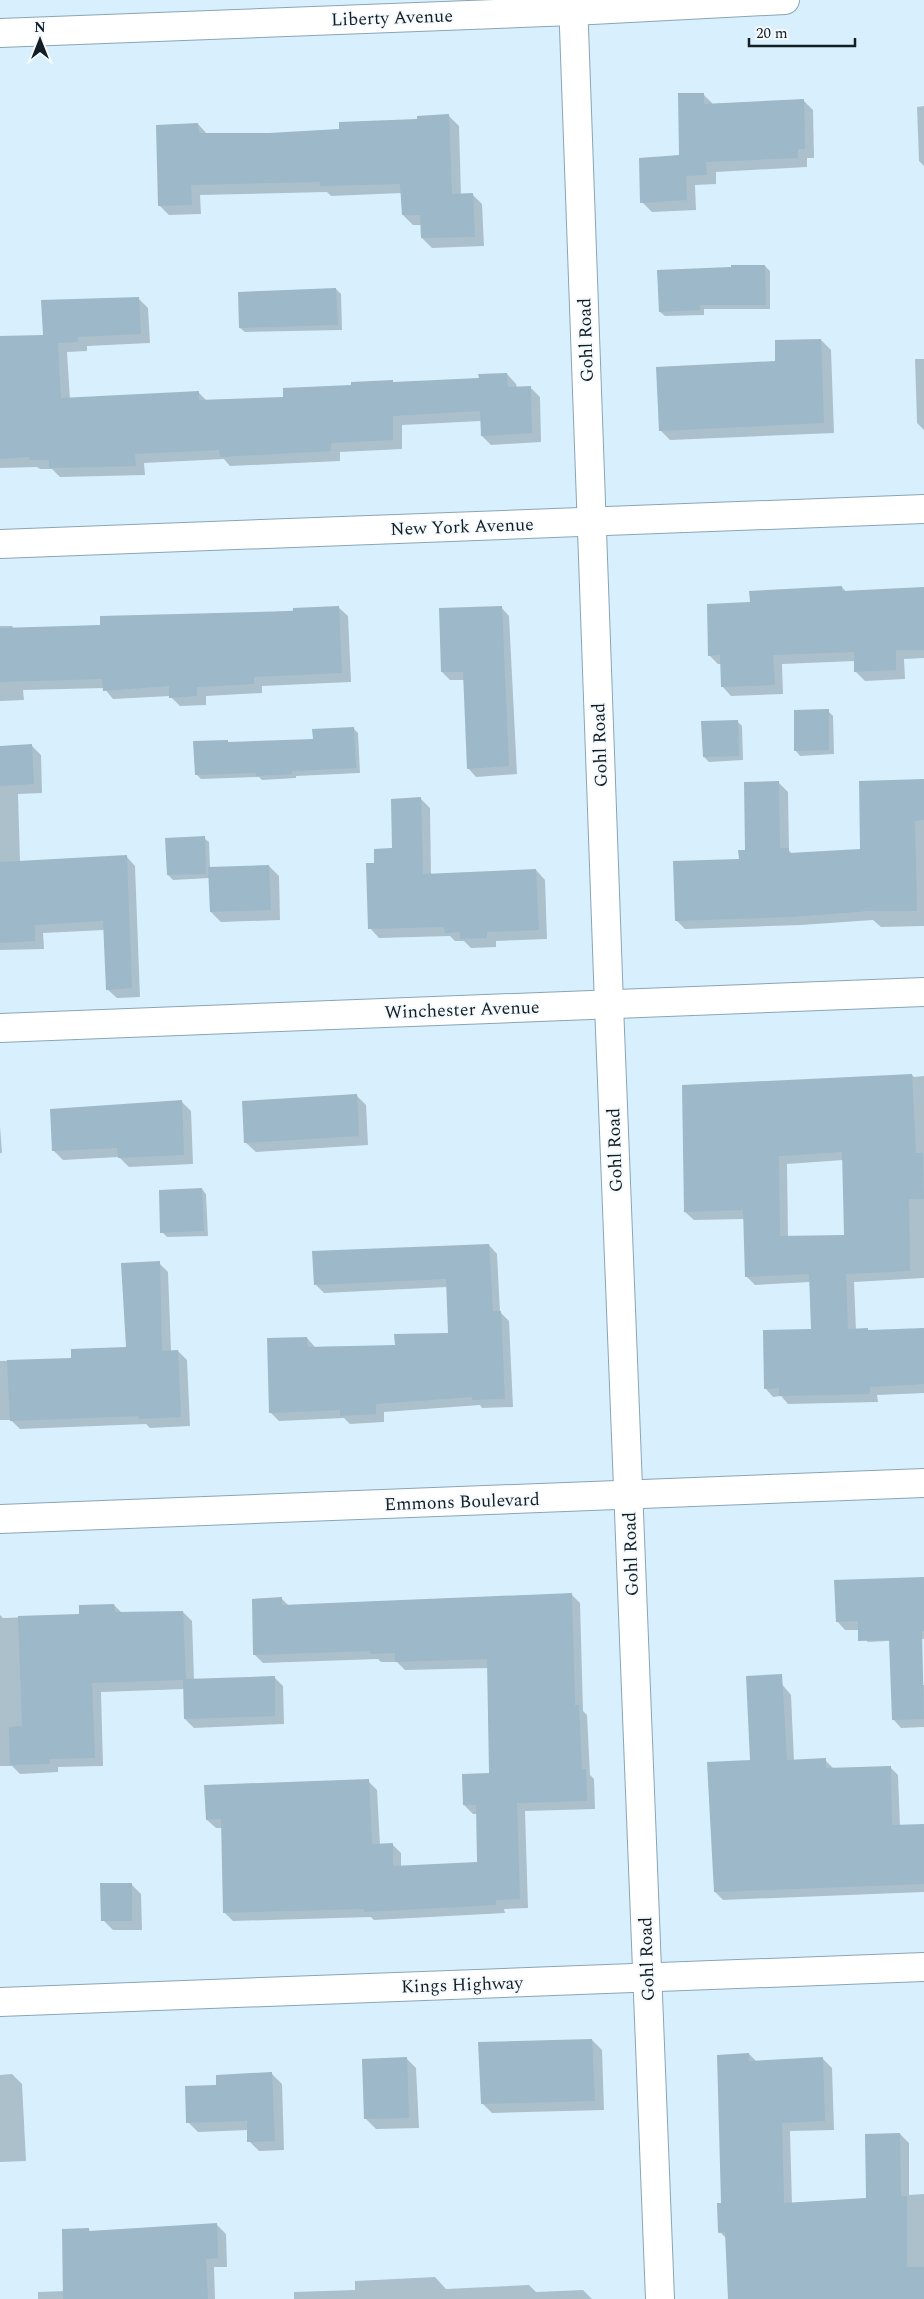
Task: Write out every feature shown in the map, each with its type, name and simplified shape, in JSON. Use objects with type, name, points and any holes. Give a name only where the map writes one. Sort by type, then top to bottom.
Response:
[{"type":"street","name":"Liberty Avenue","points":[[0,33],[573,5],[785,0]]},
{"type":"street","name":"Gohl Road","points":[[573,5],[609,1004],[660,2299]]},
{"type":"street","name":"New York Avenue","points":[[0,544],[924,509]]},
{"type":"street","name":"Winchester Avenue","points":[[0,1028],[924,992]]},
{"type":"street","name":"Emmons Boulevard","points":[[0,1519],[924,1483]]},
{"type":"street","name":"Kings Highway","points":[[0,2002],[924,1967]]},
{"type":"building","points":[[678,93],[704,93],[704,104],[804,99],[805,149],[798,149],[798,158],[706,162],[707,175],[686,176],[687,200],[640,203],[639,158],[679,155]]},
{"type":"building","points":[[449,114],[452,194],[473,193],[475,237],[421,238],[420,215],[402,215],[400,184],[320,186],[320,182],[191,185],[192,205],[158,206],[156,125],[198,123],[199,133],[269,133],[339,129],[339,122],[417,119],[417,116]]},
{"type":"building","points":[[731,265],[765,265],[766,305],[700,305],[700,310],[659,312],[657,270],[731,267]]},
{"type":"building","points":[[336,288],[338,325],[239,328],[238,292]]},
{"type":"building","points":[[139,297],[141,334],[78,337],[78,342],[58,343],[61,398],[199,391],[199,400],[283,397],[283,388],[351,385],[351,382],[479,378],[478,374],[507,373],[508,387],[531,386],[532,433],[481,436],[480,411],[393,416],[393,440],[331,443],[331,451],[220,457],[219,450],[135,454],[136,466],[49,468],[49,460],[29,460],[29,457],[0,459],[0,336],[43,335],[41,300]]},
{"type":"building","points":[[821,339],[824,423],[659,431],[656,367],[775,361],[775,340]]},
{"type":"building","points":[[842,586],[842,591],[924,587],[924,650],[896,650],[896,670],[854,672],[854,652],[773,655],[775,685],[721,687],[720,655],[708,656],[707,604],[750,602],[749,591]]},
{"type":"building","points":[[339,606],[342,673],[254,677],[254,684],[197,687],[197,696],[169,698],[169,686],[103,691],[102,679],[0,682],[0,628],[100,625],[100,616],[293,611],[293,608]]},
{"type":"building","points":[[502,606],[509,766],[467,769],[463,672],[441,672],[439,608]]},
{"type":"building","points":[[829,709],[829,750],[794,751],[794,710]]},
{"type":"building","points":[[738,720],[739,756],[703,757],[701,721]]},
{"type":"building","points":[[354,727],[356,768],[292,771],[292,774],[256,776],[256,773],[195,775],[193,741],[228,740],[228,742],[313,739],[312,729]]},
{"type":"building","points":[[32,744],[34,784],[0,786],[0,746]]},
{"type":"building","points":[[924,779],[924,820],[915,821],[917,911],[870,911],[792,917],[675,921],[673,861],[739,859],[738,850],[745,850],[744,782],[779,781],[780,848],[789,848],[789,853],[860,849],[859,781]]},
{"type":"building","points":[[421,797],[423,874],[536,869],[539,930],[487,932],[487,938],[460,939],[460,932],[445,933],[444,927],[368,929],[366,863],[374,863],[374,849],[392,848],[391,799]]},
{"type":"building","points":[[205,836],[206,874],[167,875],[165,838]]},
{"type":"building","points":[[127,855],[132,988],[106,990],[103,921],[35,925],[35,941],[0,943],[0,862]]},
{"type":"building","points":[[269,865],[271,910],[210,912],[208,867]]},
{"type":"building","points":[[912,1074],[916,1153],[923,1153],[924,1199],[909,1199],[910,1271],[846,1274],[848,1329],[924,1328],[924,1384],[870,1387],[870,1394],[779,1396],[779,1388],[764,1389],[763,1330],[811,1329],[809,1274],[745,1277],[743,1210],[684,1212],[682,1085]],"holes":[[[842,1152],[844,1235],[780,1236],[779,1156]]]},
{"type":"building","points":[[357,1094],[359,1136],[244,1143],[242,1101]]},
{"type":"building","points":[[182,1100],[184,1155],[118,1158],[117,1148],[52,1151],[50,1109]]},
{"type":"building","points":[[202,1188],[204,1231],[160,1233],[159,1190]]},
{"type":"building","points":[[489,1244],[493,1311],[501,1311],[505,1399],[472,1400],[472,1397],[376,1404],[376,1414],[340,1416],[340,1410],[269,1413],[267,1338],[307,1337],[308,1347],[395,1345],[394,1334],[448,1333],[446,1279],[314,1285],[312,1251]]},
{"type":"building","points":[[160,1261],[162,1351],[178,1350],[181,1417],[139,1419],[139,1416],[10,1421],[7,1360],[71,1358],[71,1349],[126,1347],[121,1263]]},
{"type":"building","points":[[924,1577],[924,1631],[922,1631],[924,1719],[892,1720],[889,1640],[858,1641],[858,1621],[836,1622],[834,1580]]},
{"type":"building","points":[[572,1593],[575,1705],[579,1705],[582,1769],[586,1769],[587,1801],[517,1803],[520,1899],[496,1900],[496,1905],[364,1912],[364,1909],[223,1913],[221,1819],[206,1820],[204,1785],[369,1779],[372,1844],[393,1843],[393,1866],[477,1862],[476,1805],[463,1805],[462,1774],[489,1773],[487,1659],[395,1662],[395,1653],[371,1654],[370,1651],[253,1655],[252,1599],[282,1597],[282,1605]]},
{"type":"building","points":[[114,1604],[115,1612],[183,1611],[186,1679],[275,1676],[275,1716],[184,1719],[183,1680],[92,1683],[95,1758],[49,1759],[50,1764],[10,1765],[9,1727],[22,1726],[18,1616],[79,1614],[79,1605]]},
{"type":"building","points":[[782,1674],[787,1760],[826,1758],[826,1768],[891,1766],[892,1825],[924,1824],[924,1884],[714,1892],[707,1762],[750,1760],[746,1676]]},
{"type":"building","points":[[100,1883],[132,1883],[132,1921],[101,1921]]},
{"type":"building","points":[[592,2039],[595,2101],[481,2104],[478,2042]]},
{"type":"building","points":[[749,2053],[749,2061],[823,2057],[825,2121],[782,2123],[784,2203],[866,2198],[865,2134],[900,2133],[901,2196],[907,2196],[907,2267],[924,2267],[924,2299],[728,2299],[725,2232],[718,2233],[717,2203],[721,2203],[717,2055]]},
{"type":"building","points":[[407,2057],[409,2118],[364,2119],[362,2059]]},
{"type":"building","points":[[272,2072],[275,2141],[247,2142],[247,2121],[186,2123],[185,2086],[216,2085],[216,2075]]},
{"type":"building","points":[[217,2223],[218,2258],[206,2259],[208,2299],[63,2299],[62,2229],[89,2228],[89,2231]]}]
